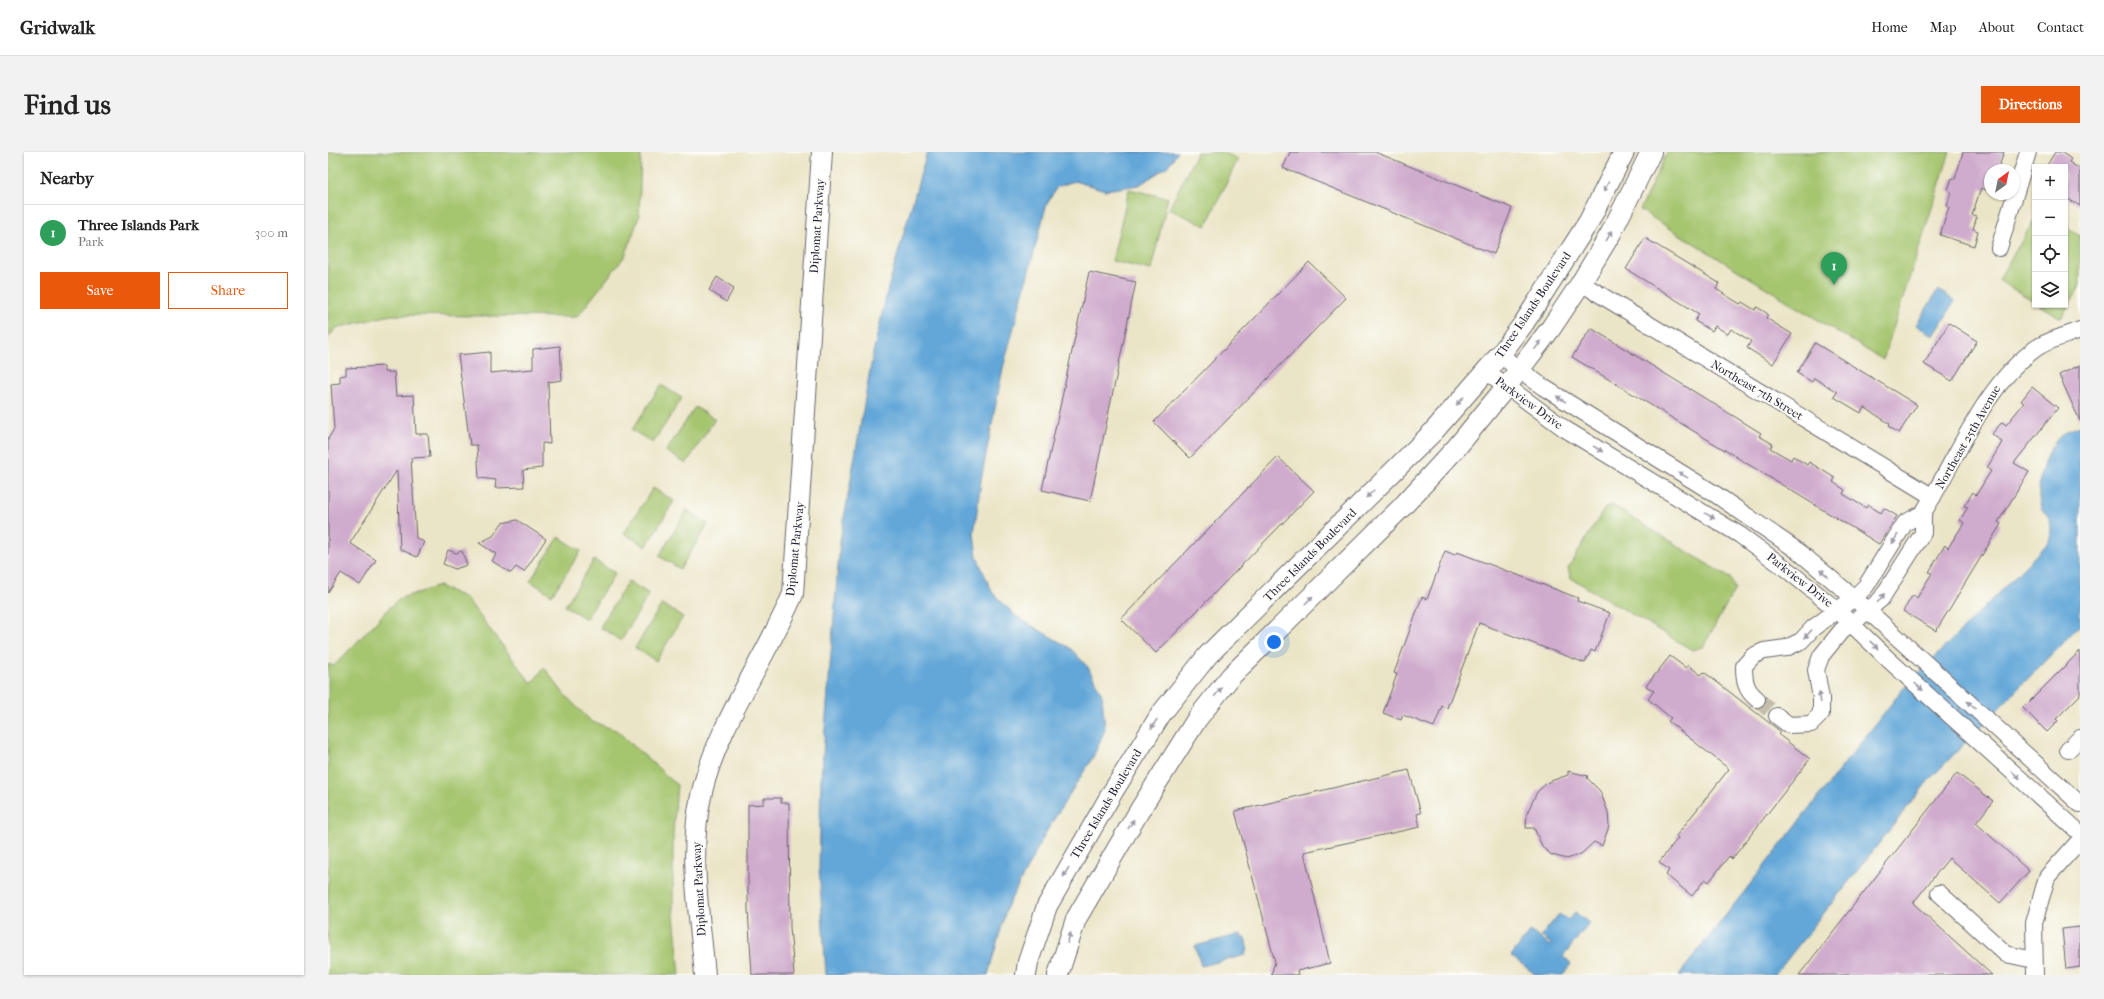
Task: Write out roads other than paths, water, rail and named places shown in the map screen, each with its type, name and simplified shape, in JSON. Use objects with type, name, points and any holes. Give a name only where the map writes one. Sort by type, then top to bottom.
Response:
[{"type":"street","name":"Diplomat Parkway","points":[[705,975],[695,843],[700,796],[714,755],[781,622],[793,594],[822,152]]},
{"type":"street","name":"Three Islands Boulevard","points":[[1026,975],[1028,962],[1047,906],[1128,768],[1176,692],[1208,655],[1433,432],[1500,355],[1524,323],[1589,221],[1624,152]]},
{"type":"street","points":[[1058,975],[1076,919],[1155,785],[1203,711],[1231,676],[1407,502],[1458,447],[1520,370],[1581,283],[1611,233],[1651,152]]},
{"type":"street","points":[[1999,248],[2028,152]]},
{"type":"street","name":"Northeast 7th Street","points":[[1581,283],[1933,497]]},
{"type":"street","name":"Northeast 25th Avenue","points":[[1757,699],[1752,695],[1744,681],[1744,666],[1753,656],[1764,651],[1786,648],[1801,641],[1813,628],[1854,598],[1866,586],[1905,523],[1923,513],[1984,406],[2003,378],[2036,348],[2080,330]]},
{"type":"street","name":"Parkview Drive","points":[[1500,355],[1549,391],[1715,494],[1798,551],[1854,598],[2080,804]]},
{"type":"street","name":"Parkview Drive","points":[[1486,371],[1565,429],[1740,535],[1785,568],[1838,610],[1890,661],[2080,833]]},
{"type":"street","points":[[1777,716],[1789,725],[1811,724],[1821,714],[1821,698],[1816,670],[1821,656],[1834,637],[1852,624],[1881,599],[1923,533],[1923,513]]},
{"type":"street","points":[[1785,568],[1798,551]]},
{"type":"street","points":[[1176,692],[1203,711]]},
{"type":"street","points":[[2068,750],[2080,738]]},
{"type":"street","points":[[1128,768],[1155,785]]},
{"type":"street","points":[[1939,893],[2006,954],[2034,967],[2034,923],[2046,877],[2080,840]]},
{"type":"water","points":[[927,152],[1178,152],[1167,167],[1139,185],[1105,190],[1074,181],[1057,187],[1047,203],[1003,368],[981,480],[974,534],[977,557],[992,592],[1017,617],[1070,648],[1088,667],[1102,695],[1105,730],[1093,757],[1046,832],[1007,907],[988,975],[826,975],[819,868],[821,779],[840,541],[873,353],[888,288]]},
{"type":"water","points":[[1938,290],[1955,301],[1934,336],[1916,325]]},
{"type":"water","points":[[2080,426],[2080,625],[1929,780],[1775,975],[1679,975],[1902,690],[2049,542],[2051,525],[2049,519],[2041,509],[2039,499],[2040,477],[2052,446],[2068,431]]},
{"type":"water","points":[[1575,912],[1589,923],[1563,957],[1571,964],[1563,975],[1536,975],[1511,956],[1530,931],[1550,946],[1551,944],[1541,936],[1559,914],[1568,920]]},
{"type":"water","points":[[1241,934],[1242,938],[1245,938],[1248,951],[1245,952],[1246,955],[1201,966],[1195,946]]},
{"type":"tunnel","points":[[1757,699],[1777,716]]},
{"type":"place","name":"Three Islands Park","points":[[1834,285]]}]
